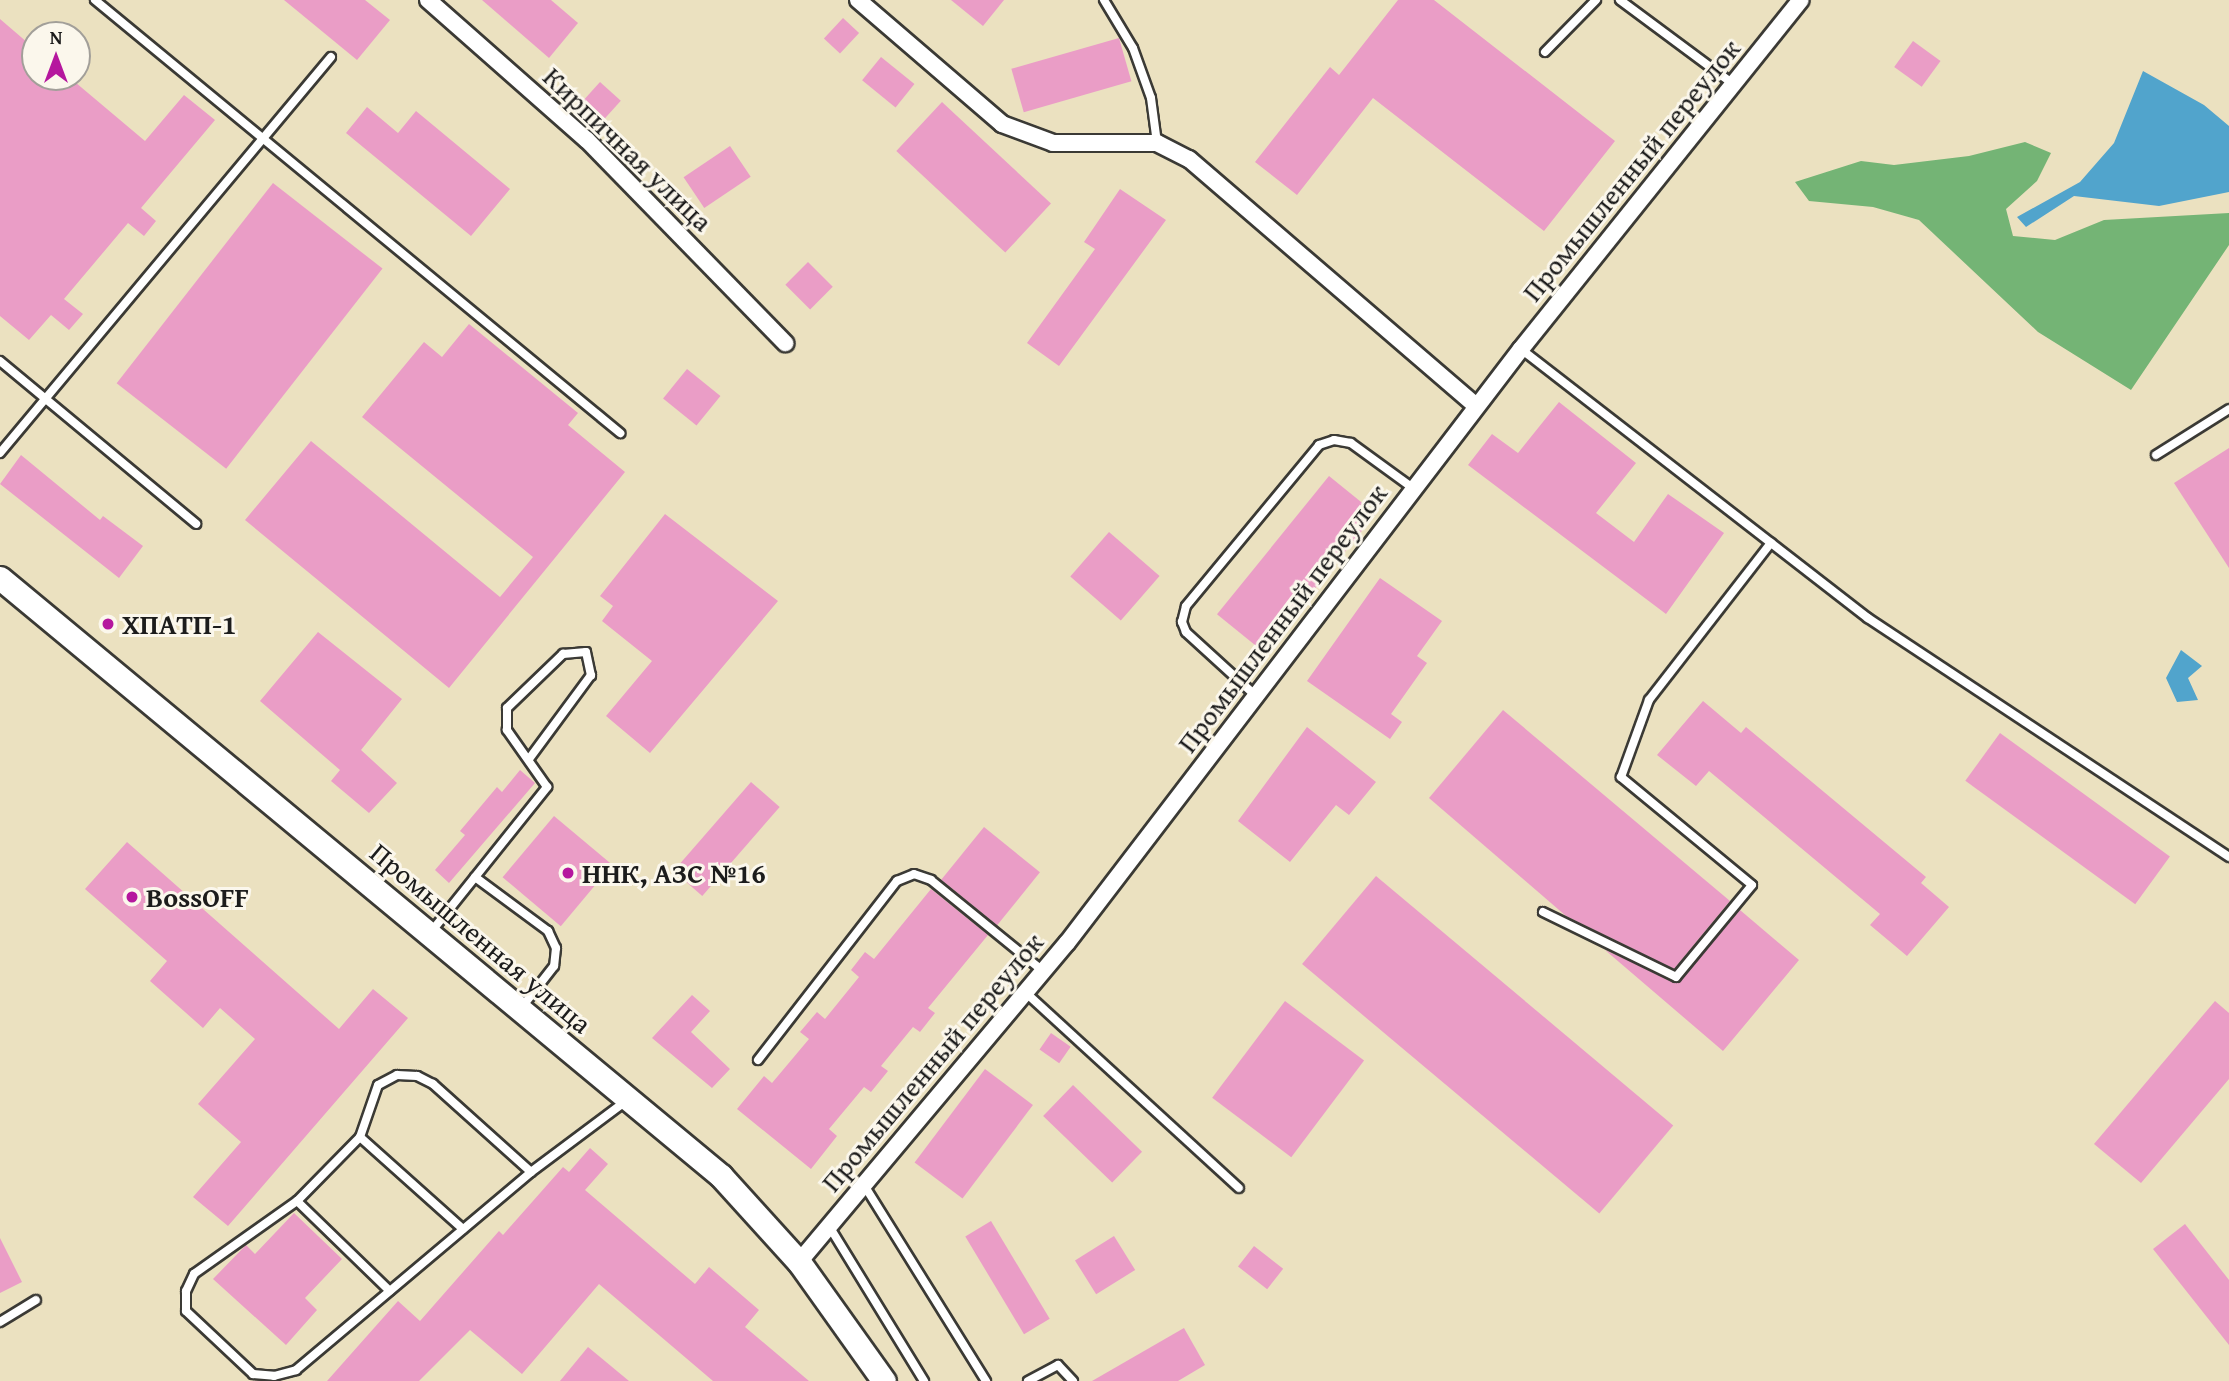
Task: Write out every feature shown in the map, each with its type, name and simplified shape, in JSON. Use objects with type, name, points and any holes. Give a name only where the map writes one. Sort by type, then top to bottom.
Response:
[{"type":"street","name":"Кирпичная улица","points":[[428,0],[587,140],[785,343]]},
{"type":"street","points":[[858,0],[1002,124],[1053,143],[1157,143],[1189,159],[1476,407]]},
{"type":"street","name":"Промышленный переулок","points":[[799,1262],[1043,971],[1521,349],[1801,0]]},
{"type":"street","name":"Промышленная улица","points":[[0,579],[721,1176],[799,1262],[884,1381]]},
{"type":"lane","points":[[95,0],[265,136],[620,433]]},
{"type":"lane","points":[[1104,0],[1133,48],[1151,98],[1157,143]]},
{"type":"lane","points":[[1545,52],[1596,0]]},
{"type":"lane","points":[[1620,0],[1733,84]]},
{"type":"lane","points":[[0,453],[331,57]]},
{"type":"lane","points":[[1521,349],[1868,618],[2229,857]]},
{"type":"lane","points":[[0,361],[196,524]]},
{"type":"lane","points":[[2156,455],[2229,409]]},
{"type":"lane","points":[[1256,696],[1186,632],[1182,621],[1185,606],[1319,446],[1334,440],[1351,443],[1414,489]]},
{"type":"lane","points":[[1544,912],[1676,977],[1752,885],[1621,777],[1649,700],[1771,543]]},
{"type":"lane","points":[[429,934],[545,790],[545,779],[529,759],[508,730],[504,719],[507,708],[563,654],[586,652],[591,675],[529,759]]},
{"type":"lane","points":[[758,1060],[897,881],[914,874],[931,880],[1043,971]]},
{"type":"lane","points":[[475,877],[548,931],[555,948],[554,966],[520,1010]]},
{"type":"lane","points":[[1025,992],[1240,1188]]},
{"type":"lane","points":[[531,1172],[433,1084],[417,1076],[397,1075],[378,1084],[360,1137],[297,1201],[194,1274],[186,1291],[186,1311],[253,1374],[274,1376],[296,1370],[531,1172],[629,1100]]},
{"type":"lane","points":[[360,1137],[463,1229]]},
{"type":"lane","points":[[864,1185],[986,1381]]},
{"type":"lane","points":[[297,1201],[390,1291]]},
{"type":"lane","points":[[829,1226],[924,1381]]},
{"type":"lane","points":[[0,1322],[36,1300]]},
{"type":"lane","points":[[1027,1381],[1058,1365],[1073,1381]]},
{"type":"green space","points":[[2025,142],[2051,153],[2037,181],[2006,209],[2013,236],[2055,240],[2104,220],[2229,213],[2229,245],[2131,390],[2038,332],[1919,220],[1873,207],[1809,201],[1795,182],[1861,161],[1894,165],[1969,156]]},
{"type":"water","points":[[2143,71],[2204,105],[2229,126],[2229,192],[2159,206],[2074,196],[2026,227],[2017,217],[2080,182],[2114,143]]},
{"type":"water","points":[[2181,650],[2202,666],[2188,678],[2198,700],[2177,702],[2166,678]]},
{"type":"building","points":[[284,0],[365,0],[390,20],[357,60]]},
{"type":"building","points":[[482,0],[551,0],[578,23],[549,58]]},
{"type":"building","points":[[951,0],[1004,0],[983,26]]},
{"type":"building","points":[[1398,0],[1434,0],[1615,141],[1544,231],[1373,98],[1297,195],[1255,162],[1330,67],[1339,75]]},
{"type":"building","points":[[843,18],[859,33],[840,53],[824,38]]},
{"type":"building","points":[[0,19],[21,37],[21,91],[86,91],[145,141],[184,95],[215,120],[141,208],[156,221],[144,236],[128,223],[64,299],[83,314],[69,330],[51,315],[29,340],[0,316]]},
{"type":"building","points":[[1119,38],[1131,81],[1024,112],[1011,69]]},
{"type":"building","points":[[1913,41],[1941,61],[1922,87],[1894,67]]},
{"type":"building","points":[[881,57],[914,84],[896,107],[862,80]]},
{"type":"building","points":[[600,82],[621,101],[602,122],[581,103]]},
{"type":"building","points":[[942,102],[1051,204],[1005,253],[896,151]]},
{"type":"building","points":[[367,107],[398,133],[416,111],[510,189],[471,236],[346,133]]},
{"type":"building","points":[[730,146],[751,177],[704,208],[684,177]]},
{"type":"building","points":[[273,183],[383,269],[226,469],[117,383]]},
{"type":"building","points":[[1120,189],[1166,220],[1059,366],[1027,343],[1095,249],[1084,242]]},
{"type":"building","points":[[808,262],[833,287],[810,309],[785,285]]},
{"type":"building","points":[[469,324],[578,413],[568,425],[625,472],[449,688],[245,520],[311,441],[500,597],[533,557],[362,417],[424,342],[442,357]]},
{"type":"building","points":[[687,369],[720,396],[697,426],[663,399]]},
{"type":"building","points":[[1559,402],[1636,463],[1596,513],[1634,542],[1668,494],[1724,533],[1666,614],[1468,465],[1492,434],[1518,453]]},
{"type":"building","points":[[2229,448],[2229,568],[2174,483]]},
{"type":"building","points":[[21,455],[100,520],[103,516],[143,546],[119,578],[0,484]]},
{"type":"building","points":[[1329,476],[1376,514],[1264,652],[1217,614]]},
{"type":"building","points":[[665,514],[778,601],[650,753],[606,716],[652,661],[602,621],[613,606],[600,596]]},
{"type":"building","points":[[1109,532],[1160,576],[1121,620],[1070,577]]},
{"type":"building","points":[[1380,578],[1442,621],[1417,656],[1427,663],[1391,714],[1402,722],[1390,739],[1307,681]]},
{"type":"building","points":[[318,632],[402,699],[361,750],[397,783],[369,813],[331,781],[340,770],[260,701]]},
{"type":"building","points":[[1703,701],[1741,733],[1746,727],[1926,877],[1921,883],[1949,907],[1907,956],[1870,925],[1880,914],[1709,771],[1696,786],[1657,755]]},
{"type":"building","points":[[1503,710],[1730,901],[1674,969],[1566,916],[1429,798]]},
{"type":"building","points":[[1307,727],[1376,782],[1349,815],[1336,805],[1290,862],[1238,821]]},
{"type":"building","points":[[2000,733],[2170,856],[2135,904],[1965,781]]},
{"type":"building","points":[[520,770],[535,783],[449,883],[435,870],[465,835],[460,831],[497,787],[502,792]]},
{"type":"building","points":[[751,782],[780,807],[702,896],[674,871]]},
{"type":"building","points":[[554,816],[612,865],[561,926],[503,877]]},
{"type":"building","points":[[984,827],[1040,872],[997,925],[941,880]]},
{"type":"building","points":[[127,842],[339,1029],[373,989],[408,1018],[228,1226],[193,1197],[241,1142],[198,1104],[255,1039],[220,1008],[203,1028],[150,981],[167,961],[85,889]]},
{"type":"building","points":[[1376,876],[1673,1125],[1599,1213],[1302,964]]},
{"type":"building","points":[[931,889],[988,935],[928,1008],[935,1013],[920,1032],[913,1027],[881,1066],[888,1071],[871,1092],[864,1087],[829,1129],[837,1136],[811,1169],[737,1109],[764,1076],[772,1083],[809,1039],[800,1032],[817,1012],[825,1019],[859,977],[851,970],[865,952],[874,959]]},
{"type":"building","points":[[1740,910],[1799,960],[1723,1051],[1605,950],[1678,983]]},
{"type":"building","points":[[692,995],[710,1011],[691,1032],[730,1069],[712,1088],[652,1038]]},
{"type":"building","points":[[1285,1001],[1364,1061],[1291,1157],[1212,1098]]},
{"type":"building","points":[[2215,1001],[2229,1013],[2229,1079],[2141,1183],[2094,1144]]},
{"type":"building","points":[[1051,1033],[1071,1047],[1059,1063],[1040,1049]]},
{"type":"building","points":[[985,1069],[1033,1105],[963,1199],[915,1162]]},
{"type":"building","points":[[1073,1085],[1142,1152],[1112,1183],[1043,1116]]},
{"type":"building","points":[[590,1148],[608,1164],[585,1190],[695,1284],[709,1267],[759,1310],[745,1327],[809,1381],[713,1381],[599,1284],[522,1374],[470,1330],[419,1381],[327,1381],[398,1301],[420,1321],[499,1231],[503,1235],[563,1167],[569,1172]]},
{"type":"building","points":[[294,1213],[342,1259],[305,1298],[317,1310],[286,1345],[213,1279],[246,1245],[255,1254]]},
{"type":"building","points":[[991,1221],[1050,1319],[1024,1334],[965,1236]]},
{"type":"building","points":[[2185,1224],[2229,1280],[2229,1345],[2153,1249]]},
{"type":"building","points":[[1114,1236],[1135,1270],[1096,1294],[1075,1260]]},
{"type":"building","points":[[0,1238],[22,1282],[0,1293]]},
{"type":"building","points":[[1254,1246],[1283,1269],[1267,1289],[1238,1266]]},
{"type":"building","points":[[1184,1328],[1205,1365],[1178,1381],[1092,1381]]},
{"type":"building","points":[[588,1347],[629,1381],[560,1381]]},
{"type":"place","name":"ХПАТП-1","points":[[108,624]]},
{"type":"place","name":"ННК, АЗС №16","points":[[568,873]]},
{"type":"place","name":"BossOFF","points":[[132,897]]}]
